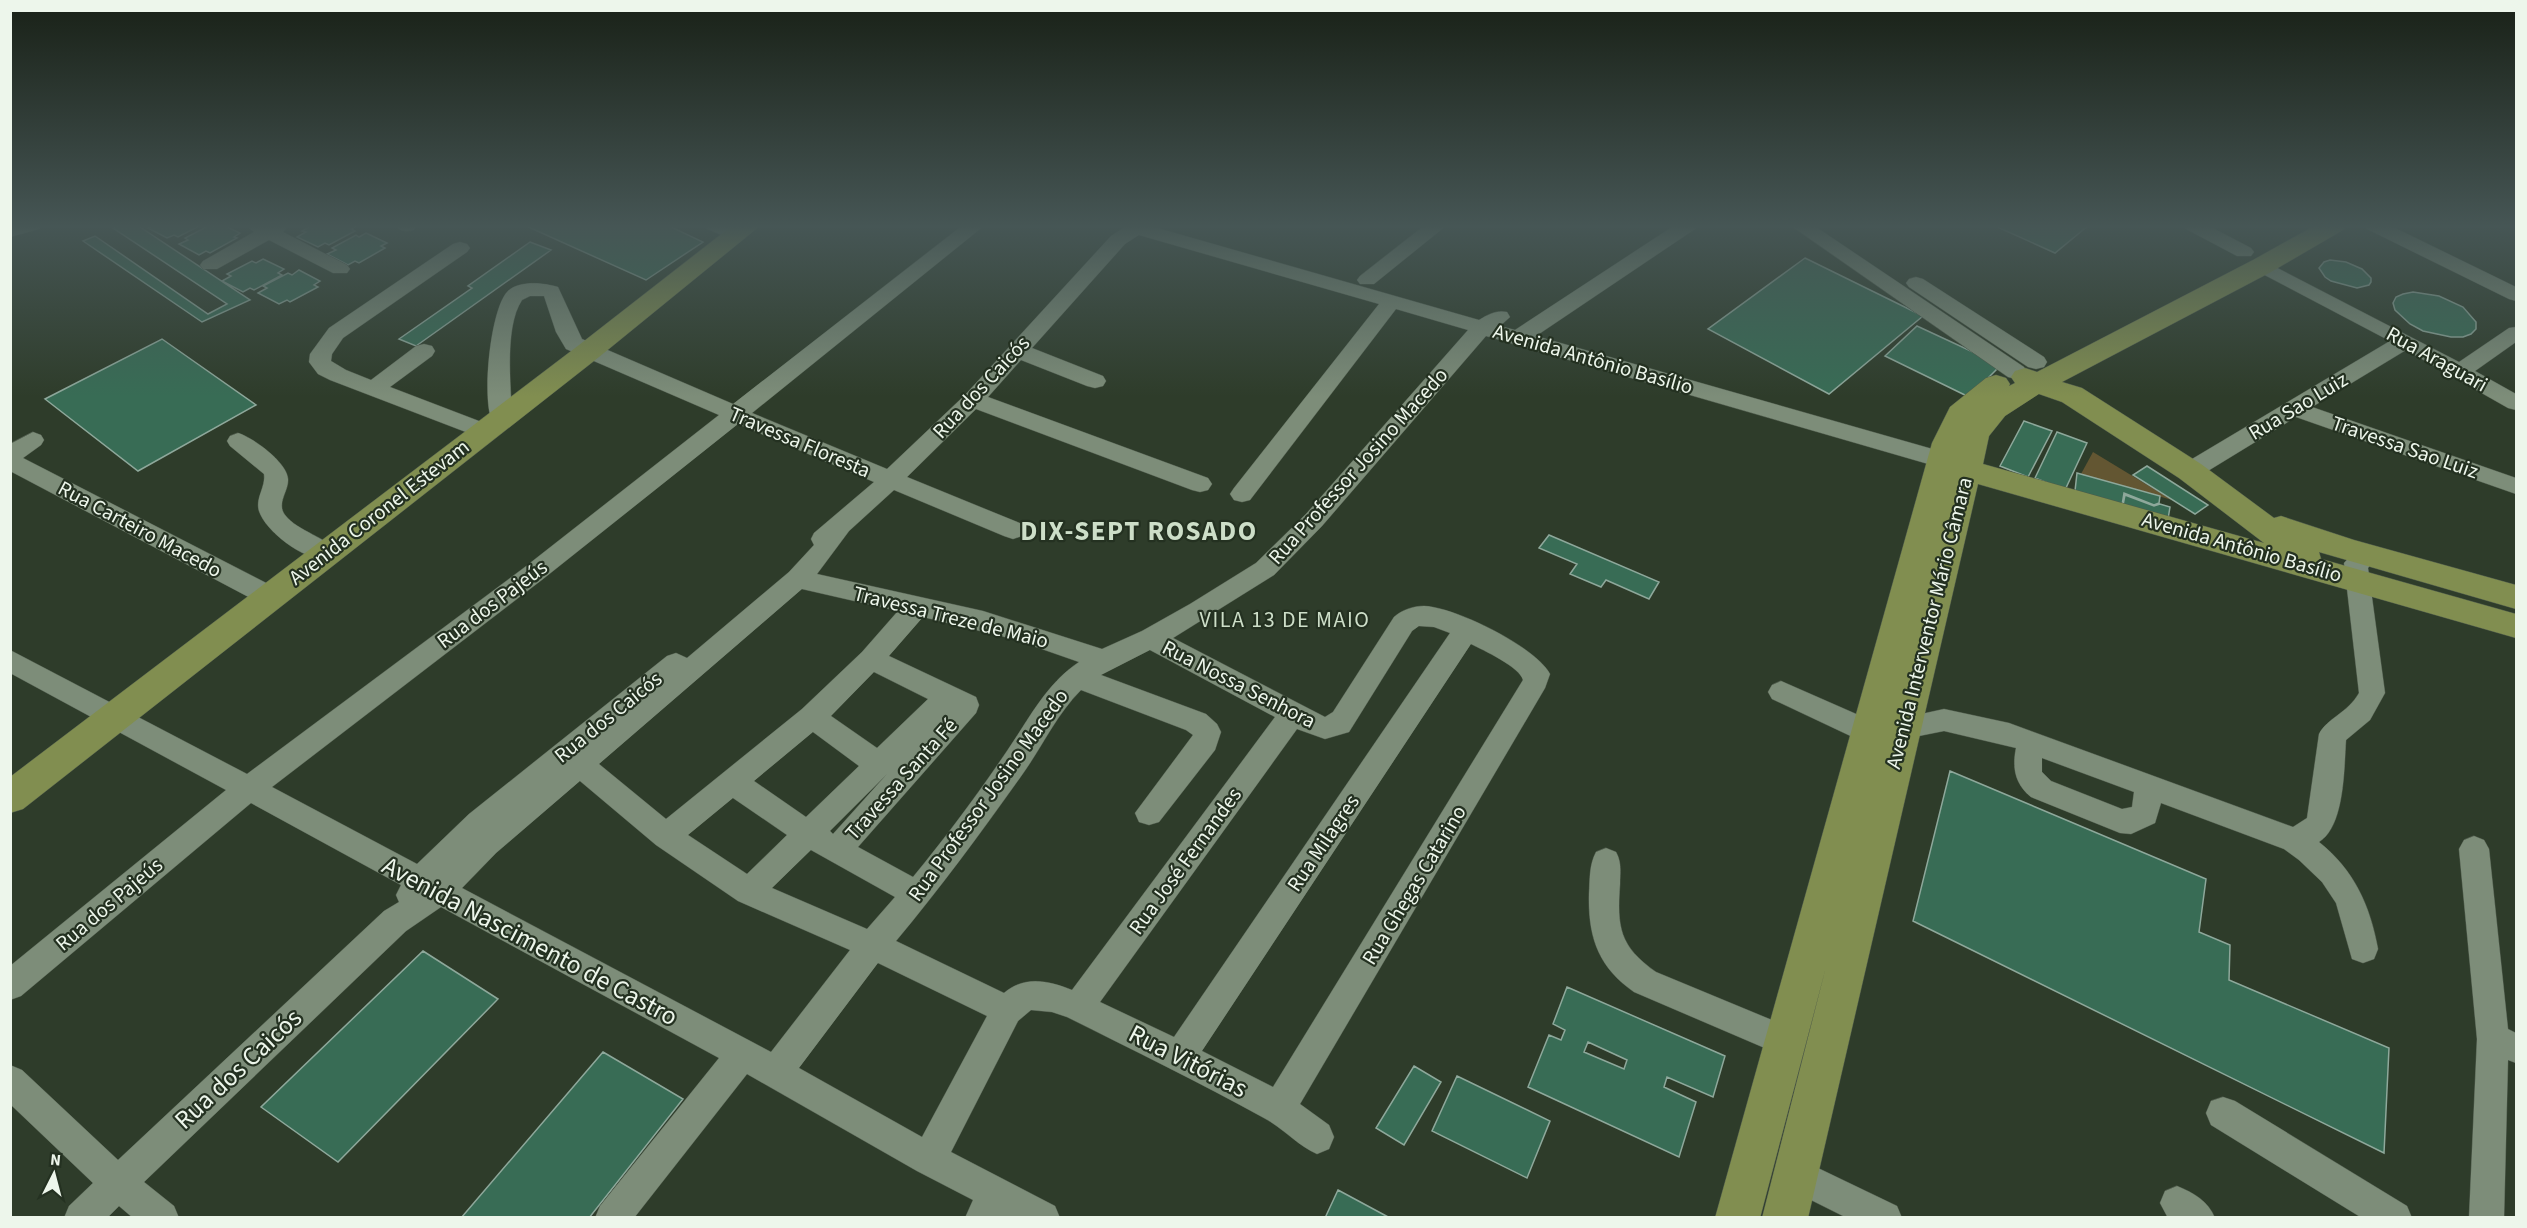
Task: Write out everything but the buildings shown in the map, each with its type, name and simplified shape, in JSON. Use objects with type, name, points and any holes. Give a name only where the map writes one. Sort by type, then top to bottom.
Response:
[{"type":"main road","name":"Avenida Coronel Estevam","points":[[10,798],[589,351],[669,282]]},
{"type":"main road","name":"Avenida Interventor Mário Câmara","points":[[1737,1218],[1785,1041],[1877,733],[1952,457],[1975,435],[1982,424],[2013,396],[2212,282]]},
{"type":"main road","points":[[2043,377],[2190,471],[2322,570]]},
{"type":"main road","name":"Avenida Antônio Basílio","points":[[1952,457],[2322,570],[2362,568],[2517,597]]},
{"type":"main road","name":"Avenida Antônio Basílio","points":[[2229,500],[2362,568],[2517,626]]},
{"type":"main road","name":"Avenida Interventor Mário Câmara","points":[[1785,1218],[1796,1174],[1877,733]]},
{"type":"street","points":[[410,282],[336,333],[321,354],[320,362],[326,369],[373,388],[492,425]]},
{"type":"street","name":"Rua dos Pajeús","points":[[10,986],[248,789],[534,573],[903,282]]},
{"type":"street","name":"Rua dos Caicós","points":[[81,1218],[429,887],[486,844],[572,758],[805,552],[837,530],[973,400],[1079,282]]},
{"type":"street","name":"Avenida Antônio Basílio","points":[[1321,282],[1392,302],[1491,322],[1537,327],[1952,457]]},
{"type":"street","name":"Avenida Antônio Basílio","points":[[1374,282],[1491,322],[1518,338],[1952,457]]},
{"type":"street","points":[[1518,338],[1603,282]]},
{"type":"street","points":[[1893,282],[2043,377]]},
{"type":"street","points":[[1909,282],[2043,377]]},
{"type":"street","name":"Rua Araguari","points":[[2296,282],[2517,403]]},
{"type":"street","points":[[2491,282],[2517,295]]},
{"type":"street","name":"Travessa Floresta","points":[[492,425],[506,309],[516,295],[540,289],[551,291],[566,336],[574,344],[736,415],[1013,530]]},
{"type":"street","points":[[1242,494],[1392,302]]},
{"type":"street","name":"Rua Professor Josino Macedo","points":[[775,1073],[873,945],[917,894],[1010,770],[1057,697],[1077,677],[1103,660],[1151,638],[1238,588],[1265,568],[1288,548],[1491,322]]},
{"type":"street","points":[[2460,371],[2517,333]]},
{"type":"street","name":"Rua Sao Luiz","points":[[2190,471],[2406,341]]},
{"type":"street","points":[[1016,350],[1095,381]]},
{"type":"street","points":[[373,388],[424,351]]},
{"type":"street","points":[[973,400],[1200,484]]},
{"type":"street","name":"Travessa Sao Luiz","points":[[2294,409],[2517,486]]},
{"type":"street","points":[[10,454],[33,440]]},
{"type":"street","points":[[238,441],[274,471],[277,479],[270,501],[270,512],[291,535],[326,553]]},
{"type":"street","name":"Rua Carteiro Macedo","points":[[10,461],[269,596]]},
{"type":"street","name":"Rua dos Caicós","points":[[572,758],[798,579],[819,556],[837,530]]},
{"type":"street","points":[[2294,840],[2319,825],[2323,811],[2333,734],[2350,724],[2364,711],[2372,693],[2362,568]]},
{"type":"street","name":"Travessa Treze de Maio","points":[[798,579],[1018,631],[1103,660]]},
{"type":"street","points":[[666,837],[812,717],[871,659],[916,607]]},
{"type":"street","name":"Rua Nossa Senhora","points":[[1151,638],[1292,715],[1325,728],[1339,724],[1354,706],[1408,618],[1416,615],[1436,617],[1466,630]]},
{"type":"street","name":"Rua Ghegas Catarino","points":[[1279,1108],[1536,681],[1533,668],[1526,662],[1466,630]]},
{"type":"street","name":"Rua Milagres","points":[[1180,1056],[1466,630]]},
{"type":"street","name":"Avenida Nascimento de Castro","points":[[13,659],[429,887],[743,1054],[929,1159],[989,1205],[1043,1218]]},
{"type":"street","name":"Travessa Santa Fé","points":[[837,850],[966,705],[871,659]]},
{"type":"street","points":[[1077,677],[1196,722],[1207,732],[1205,742],[1149,813]]},
{"type":"street","points":[[1781,692],[1877,733],[1944,720],[1988,728],[2031,741],[2294,840],[2318,855],[2337,877],[2351,902],[2360,925],[2363,949]]},
{"type":"street","points":[[748,892],[947,697]]},
{"type":"street","name":"Rua José Fernandes","points":[[1065,1002],[1292,715]]},
{"type":"street","points":[[812,717],[879,765]]},
{"type":"street","points":[[2031,741],[2026,766],[2032,783],[2040,789],[2120,821],[2131,822],[2145,814],[2149,785]]},
{"type":"street","points":[[572,758],[666,837],[748,892],[835,932],[873,945],[1007,1010]]},
{"type":"street","points":[[733,782],[808,834],[917,894]]},
{"type":"street","points":[[2474,849],[2505,1044],[2486,1218]]},
{"type":"street","points":[[1606,861],[1604,920],[1611,946],[1624,968],[1645,982],[1785,1041]]},
{"type":"street","points":[[929,1159],[1007,1010],[1021,998],[1029,995],[1065,1002]]},
{"type":"street","name":"Rua Vitórias","points":[[1065,1002],[1180,1056],[1279,1108],[1317,1137]]},
{"type":"street","points":[[612,1218],[743,1054]]},
{"type":"street","points":[[10,1081],[117,1183],[162,1218]]},
{"type":"street","points":[[2223,1113],[2395,1218]]},
{"type":"street","points":[[1796,1174],[1885,1218]]},
{"type":"shaded area","points":[[2093,452],[2172,500],[2081,474]]},
{"type":"district","name":"DIX-SEPT ROSADO","points":[[1139,531]]},
{"type":"district","name":"VILA 13 DE MAIO","points":[[1285,620]]}]
